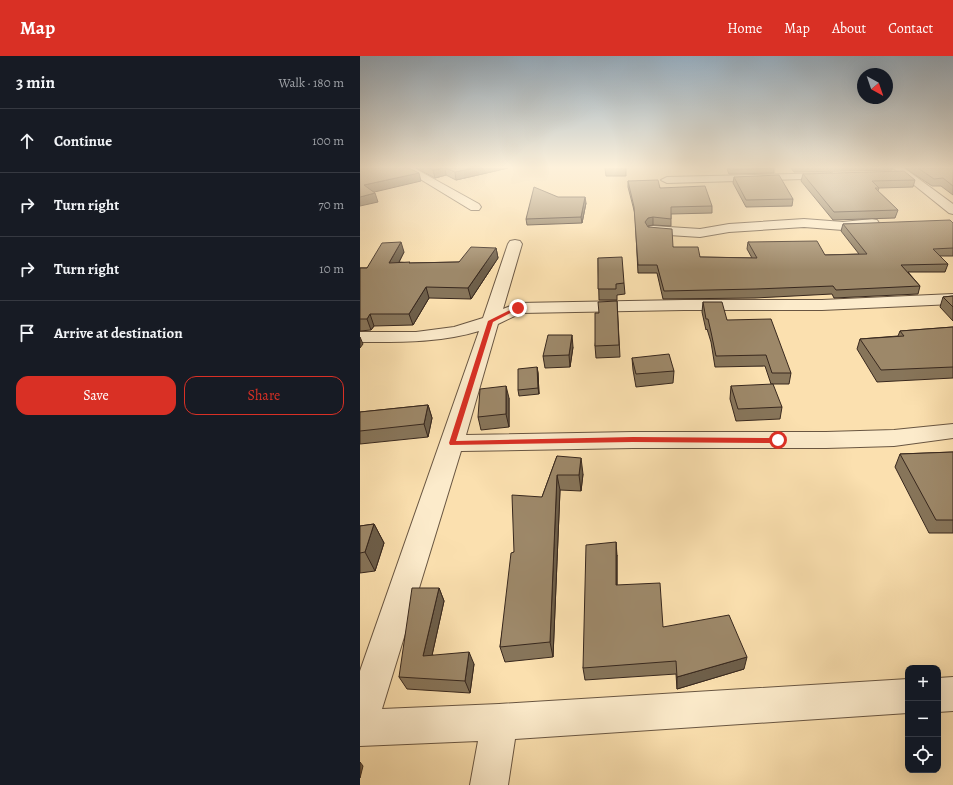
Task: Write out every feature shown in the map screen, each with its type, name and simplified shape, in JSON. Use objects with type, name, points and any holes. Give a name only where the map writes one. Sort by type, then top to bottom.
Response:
[{"type":"street","points":[[466,202],[475,207]]},
{"type":"street","points":[[939,202],[950,212]]},
{"type":"street","points":[[653,230],[700,233],[729,228],[804,223],[843,226],[855,224],[889,223]]},
{"type":"street","points":[[360,722],[452,443],[515,244]]},
{"type":"street","points":[[360,337],[416,337],[451,333],[491,321],[514,309],[525,308],[684,305],[822,305],[953,299]]},
{"type":"street","points":[[452,443],[633,440],[826,440],[894,438],[953,431]]},
{"type":"street","points":[[941,695],[953,694]]},
{"type":"street","points":[[360,728],[499,722],[905,696]]},
{"type":"street","points":[[489,785],[499,722]]},
{"type":"building","points":[[530,202],[584,202],[581,217],[526,219]]},
{"type":"building","points":[[633,202],[711,202],[712,206],[671,207],[671,219],[653,217],[648,218],[645,222],[648,227],[672,229],[673,247],[698,247],[700,257],[757,258],[748,242],[817,241],[825,255],[867,254],[843,224],[950,220],[953,223],[953,248],[933,249],[948,264],[901,265],[920,286],[836,290],[833,286],[664,291],[657,265],[638,265]]},
{"type":"building","points":[[826,202],[890,202],[898,210],[834,212]]},
{"type":"building","points":[[401,242],[389,263],[459,262],[471,247],[496,248],[468,288],[426,287],[409,314],[370,314],[367,319],[360,319],[360,268],[367,268],[382,243]]},
{"type":"building","points":[[622,257],[624,283],[616,284],[616,289],[598,289],[598,258]]},
{"type":"building","points":[[953,296],[953,307],[943,297]]},
{"type":"building","points":[[617,301],[619,345],[595,346],[595,313],[599,313],[598,302]]},
{"type":"building","points":[[703,302],[722,302],[727,320],[771,319],[791,373],[772,373],[766,355],[716,356]]},
{"type":"building","points":[[953,327],[953,367],[881,370],[860,339],[904,336],[900,331]]},
{"type":"building","points":[[548,335],[572,335],[569,355],[543,356]]},
{"type":"building","points":[[669,354],[674,371],[636,374],[632,358]]},
{"type":"building","points":[[537,367],[538,388],[518,390],[518,369]]},
{"type":"building","points":[[773,384],[782,407],[738,409],[731,386]]},
{"type":"building","points":[[506,386],[506,414],[478,417],[480,389]]},
{"type":"building","points":[[428,405],[424,424],[360,431],[360,412]]},
{"type":"building","points":[[953,452],[953,520],[936,520],[900,454]]},
{"type":"building","points":[[557,456],[581,458],[579,475],[557,475],[550,642],[500,647],[511,553],[514,552],[512,495],[542,497]]},
{"type":"building","points":[[374,524],[365,552],[360,553],[360,526]]},
{"type":"building","points":[[616,542],[616,585],[660,583],[663,627],[729,615],[747,657],[677,677],[676,661],[583,668],[586,545]]},
{"type":"building","points":[[412,588],[439,588],[423,656],[469,652],[465,681],[399,677]]},
{"type":"route","points":[[518,308],[491,321],[452,443],[633,440],[778,440]]}]
